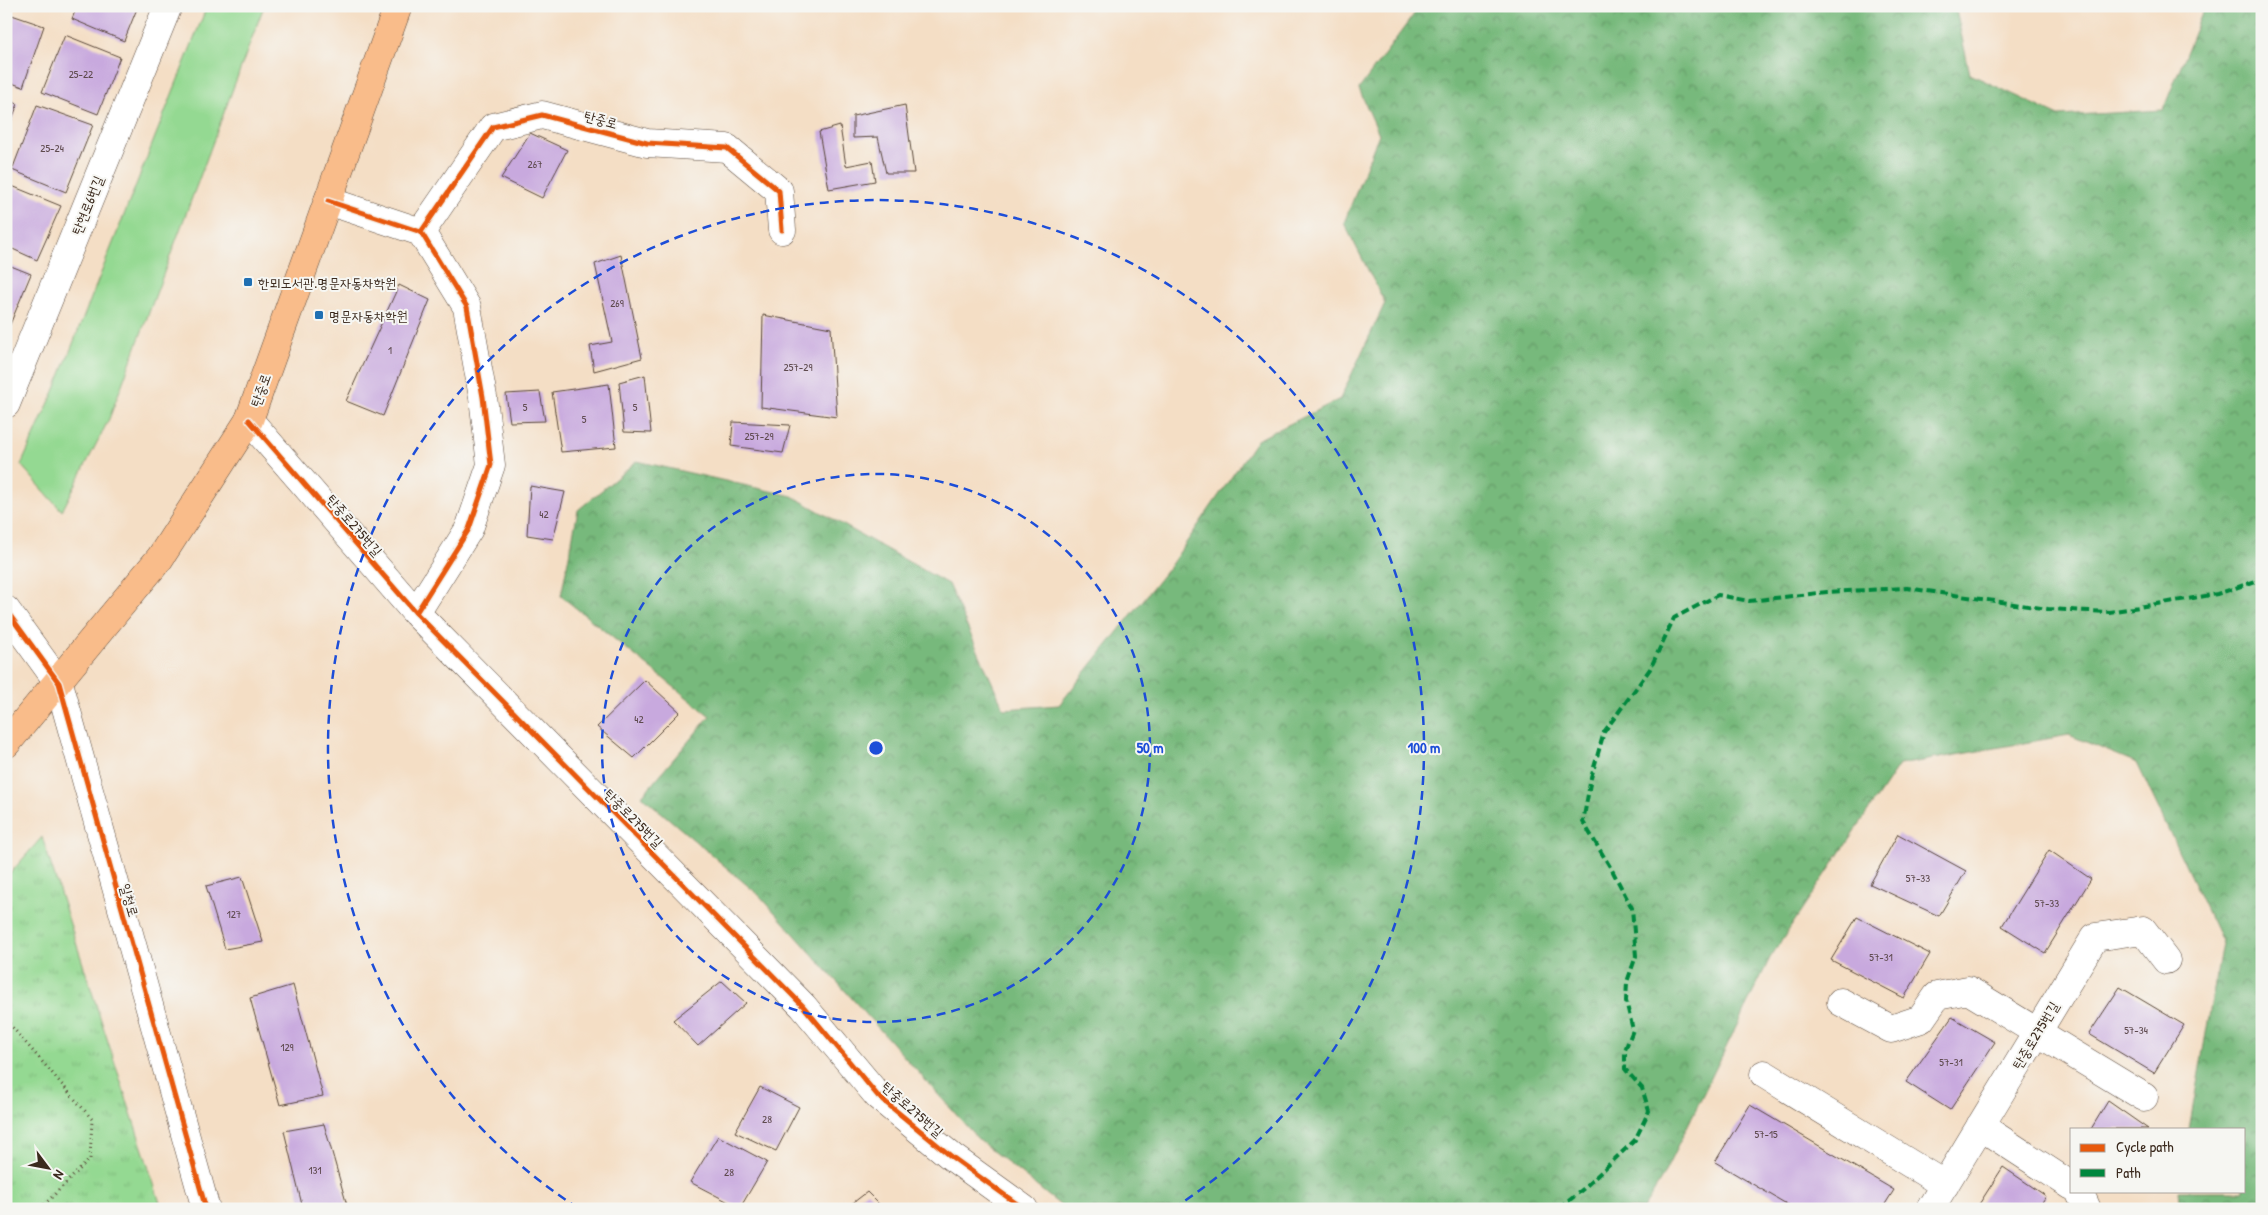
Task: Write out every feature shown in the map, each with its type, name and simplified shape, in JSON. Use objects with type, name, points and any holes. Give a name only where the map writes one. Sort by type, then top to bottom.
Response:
[{"type":"main road","name":"탄중로","points":[[6,744],[59,683],[160,558],[249,420],[398,6]]},
{"type":"street","name":"탄현로6번길","points":[[6,404],[168,6]]},
{"type":"street","name":"탄중로","points":[[421,232],[493,127],[542,114],[647,143],[727,148],[779,191],[782,230]]},
{"type":"street","points":[[328,201],[421,232],[468,306],[483,396],[491,465],[469,529],[416,613]]},
{"type":"street","name":"탄중로275번길","points":[[249,420],[416,613],[803,1006],[878,1096],[952,1157],[1024,1209]]},
{"type":"street","name":"일청로","points":[[6,610],[59,683],[206,1209]]},
{"type":"street","name":"탄중로275번길","points":[[1930,1209],[2095,937],[2143,930],[2166,960]]},
{"type":"street","points":[[1841,1002],[1891,1029],[1921,1019],[1937,996],[1968,990],[2144,1097]]},
{"type":"street","points":[[1764,1074],[1945,1185]]},
{"type":"street","points":[[1980,1126],[2070,1185]]},
{"type":"street","points":[[2079,1192],[2087,1209]]},
{"type":"path","points":[[6,1020],[92,1120],[90,1159],[40,1209]]},
{"type":"green space","points":[[207,6],[264,6],[109,419],[62,511],[21,465],[55,389]]},
{"type":"green space","points":[[1420,6],[1955,6],[1970,74],[2059,116],[2163,110],[2205,6],[2262,6],[2262,1209],[2181,1209],[2179,1192],[2246,1192],[2246,1128],[2189,1128],[2222,943],[2137,763],[2069,735],[1899,765],[1770,958],[1661,1180],[1643,1209],[1065,1209],[979,1140],[760,896],[642,796],[710,716],[561,596],[578,510],[637,461],[792,496],[948,584],[1004,709],[1059,705],[1168,569],[1257,440],[1340,399],[1385,303],[1344,223],[1379,134],[1359,89]]},
{"type":"green space","points":[[42,837],[162,1209],[6,1209],[6,878]]},
{"type":"building","points":[[77,6],[138,6],[124,41],[72,19]]},
{"type":"building","points":[[6,13],[44,26],[23,87],[6,81]]},
{"type":"building","points":[[65,35],[120,57],[98,114],[42,92]]},
{"type":"building","points":[[6,99],[18,104],[6,134]]},
{"type":"building","points":[[37,105],[93,125],[66,192],[12,170]]},
{"type":"building","points":[[905,105],[914,173],[886,173],[878,137],[853,138],[853,116]]},
{"type":"building","points":[[840,126],[846,166],[872,161],[875,181],[829,189],[819,132]]},
{"type":"building","points":[[530,133],[567,150],[542,198],[501,178]]},
{"type":"building","points":[[7,184],[61,206],[37,260],[6,246]]},
{"type":"building","points":[[621,255],[642,358],[594,371],[590,346],[612,342],[595,264]]},
{"type":"building","points":[[6,264],[31,274],[6,334]]},
{"type":"building","points":[[399,285],[430,300],[383,416],[346,401]]},
{"type":"building","points":[[763,315],[831,328],[837,417],[761,407]]},
{"type":"building","points":[[645,375],[651,433],[624,432],[619,382]]},
{"type":"building","points":[[609,384],[616,447],[561,452],[552,392]]},
{"type":"building","points":[[540,392],[545,421],[510,422],[506,394]]},
{"type":"building","points":[[733,422],[790,425],[783,453],[731,446]]},
{"type":"building","points":[[530,486],[565,492],[553,539],[527,535]]},
{"type":"building","points":[[645,680],[680,712],[634,758],[597,727]]},
{"type":"building","points":[[1898,834],[1966,871],[1939,916],[1870,884]]},
{"type":"building","points":[[2049,850],[2091,879],[2045,953],[2002,926]]},
{"type":"building","points":[[242,877],[263,942],[225,949],[206,886]]},
{"type":"building","points":[[1857,917],[1930,954],[1904,998],[1831,960]]},
{"type":"building","points":[[722,981],[746,1003],[698,1046],[673,1020]]},
{"type":"building","points":[[293,985],[323,1096],[280,1105],[250,998]]},
{"type":"building","points":[[2120,987],[2184,1025],[2154,1073],[2089,1034]]},
{"type":"building","points":[[1952,1017],[1995,1042],[1950,1110],[1906,1082]]},
{"type":"building","points":[[760,1087],[799,1107],[776,1151],[735,1132]]},
{"type":"building","points":[[2108,1101],[2147,1128],[2092,1128]]},
{"type":"building","points":[[1750,1105],[1894,1190],[1882,1209],[1795,1209],[1715,1162]]},
{"type":"building","points":[[324,1124],[348,1209],[303,1209],[284,1131]]},
{"type":"building","points":[[718,1136],[767,1162],[740,1208],[690,1182]]},
{"type":"building","points":[[2003,1167],[2046,1196],[2038,1209],[1976,1209]]},
{"type":"building","points":[[867,1192],[884,1209],[845,1209]]},
{"type":"marked path","points":[[1559,1209],[1635,1140],[1649,1111],[1642,1088],[1625,1069],[1625,1050],[1633,1030],[1626,1001],[1627,982],[1636,956],[1632,908],[1583,822],[1591,778],[1604,732],[1650,669],[1674,618],[1718,595],[1749,601],[1827,592],[1907,588],[2048,609],[2109,612],[2217,594],[2262,579]]},
{"type":"cycle path","points":[[421,232],[493,127],[542,115],[647,143],[727,148],[779,191],[782,230]]},
{"type":"cycle path","points":[[328,201],[421,232],[467,307],[483,397],[491,465],[469,529],[416,613]]},
{"type":"cycle path","points":[[249,420],[416,613],[803,1006],[878,1096],[952,1157],[1024,1209]]},
{"type":"cycle path","points":[[6,610],[59,683],[206,1209]]},
{"type":"place","name":"한뫼도서관.명문자동차학원","points":[[248,282]]},
{"type":"place","name":"명문자동차학원","points":[[319,315]]}]
